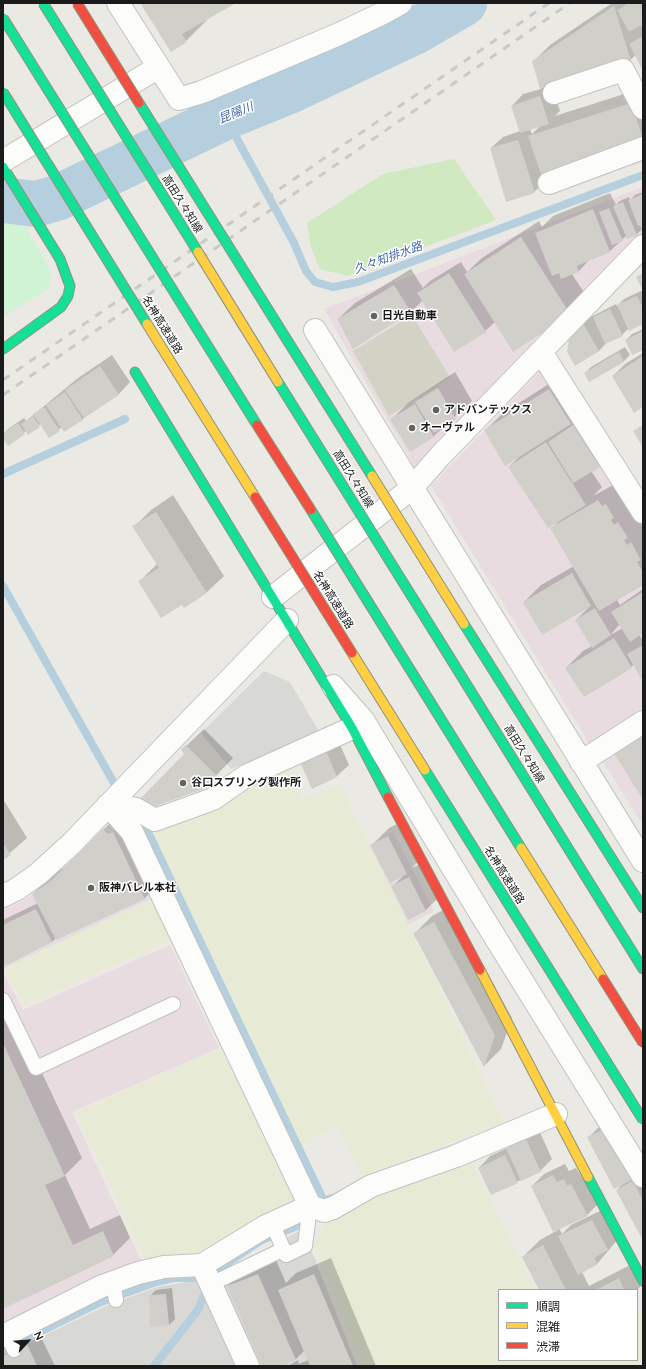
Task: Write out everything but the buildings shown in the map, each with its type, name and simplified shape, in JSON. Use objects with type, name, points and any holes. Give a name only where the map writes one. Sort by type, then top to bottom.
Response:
[{"type":"main road","name":"高田久々知線","points":[[43,3],[643,968]]},
{"type":"main road","name":"高田久々知線","points":[[77,3],[643,908]]},
{"type":"main road","points":[[3,18],[643,1043]]},
{"type":"main road","name":"名神高速道路","points":[[3,92],[643,1120]]},
{"type":"main road","points":[[3,167],[60,259],[67,274],[70,286],[68,296],[62,307],[3,348]]},
{"type":"main road","points":[[135,372],[288,620],[310,661],[352,728],[643,1280]]},
{"type":"street","points":[[118,3],[157,68],[179,99],[202,92],[339,34],[382,14],[401,3]]},
{"type":"street","points":[[3,161],[157,68]]},
{"type":"street","points":[[554,93],[623,70],[643,108]]},
{"type":"street","points":[[549,183],[643,148]]},
{"type":"street","points":[[273,597],[412,488],[643,246]]},
{"type":"street","points":[[314,330],[643,861]]},
{"type":"street","points":[[541,352],[643,512]]},
{"type":"street","points":[[3,896],[17,889],[38,874],[108,805],[288,620]]},
{"type":"street","points":[[310,661],[363,720],[486,923],[643,1176]]},
{"type":"street","points":[[581,762],[643,722]]},
{"type":"street","points":[[108,805],[136,809],[155,820],[213,799],[246,776],[352,728]]},
{"type":"street","points":[[108,805],[132,832],[310,1206],[324,1210],[333,1208],[371,1186],[456,1156],[556,1114]]},
{"type":"street","points":[[8,1340],[100,1287],[114,1291],[138,1273],[164,1268],[207,1275],[279,1238],[310,1206]]},
{"type":"street","points":[[207,1275],[248,1366]]},
{"type":"lane","points":[[3,1000],[36,1068],[173,1004]]},
{"type":"lane","points":[[207,1275],[279,1238],[286,1255],[305,1246],[310,1206]]},
{"type":"shaded area","points":[[643,187],[643,239],[418,473],[324,309]]},
{"type":"shaded area","points":[[412,315],[450,377],[389,416],[353,351]]},
{"type":"shaded area","points":[[540,371],[643,527],[643,716],[592,748],[431,486]]},
{"type":"shaded area","points":[[264,671],[290,682],[321,735],[231,769],[201,733]]},
{"type":"shaded area","points":[[643,728],[643,825],[599,756]]},
{"type":"shaded area","name":"阪神バレル本社","points":[[103,829],[108,834],[118,829],[151,899],[3,969],[3,910],[23,901],[51,881]]},
{"type":"shaded area","points":[[393,832],[434,911],[408,925],[369,845]]},
{"type":"shaded area","points":[[170,945],[219,1048],[72,1112],[142,1263],[3,1331],[3,972],[23,1010]]},
{"type":"shaded area","points":[[303,1229],[357,1366],[256,1366],[218,1274]]},
{"type":"shaded area","points":[[290,1238],[293,1243],[301,1240],[316,1271],[272,1290],[256,1256]]},
{"type":"shaded area","points":[[193,1281],[209,1283],[246,1366],[3,1366],[3,1355],[106,1306],[157,1287]]},
{"type":"shaded area","points":[[144,1295],[146,1334],[163,1351],[150,1366],[43,1366],[32,1342],[107,1307]]},
{"type":"shaded area","points":[[228,1335],[241,1366],[160,1366],[160,1365]]},
{"type":"green space","points":[[454,159],[496,220],[348,276],[320,269],[311,248],[307,223],[383,174]]},
{"type":"green space","points":[[3,223],[26,227],[51,272],[49,288],[3,317]]},
{"type":"green space","points":[[289,769],[303,799],[340,784],[504,1122],[362,1176],[338,1125],[301,1146],[250,1035],[152,832],[212,811],[273,776]]},
{"type":"green space","points":[[151,899],[171,940],[24,1006],[5,968]]},
{"type":"green space","points":[[221,1049],[296,1206],[200,1258],[147,1264],[76,1112]]},
{"type":"green space","points":[[471,1162],[535,1289],[498,1289],[498,1361],[638,1361],[638,1308],[643,1318],[643,1366],[362,1366],[314,1244],[325,1225],[379,1194]]},
{"type":"waterway","name":"昆陽川","points":[[3,200],[36,204],[57,198],[225,117],[287,92],[414,32],[464,3]]},
{"type":"waterway","name":"久々知排水路","points":[[225,117],[294,243],[306,271],[315,282],[333,287],[358,282],[643,175]]},
{"type":"waterway","points":[[3,474],[125,419]]},
{"type":"waterway","points":[[3,586],[114,783]]},
{"type":"waterway","points":[[140,823],[147,830],[322,1197],[325,1200],[333,1198]]},
{"type":"waterway","points":[[3,1350],[101,1302],[156,1282],[174,1278],[194,1278],[223,1266],[262,1240],[295,1227],[310,1218]]},
{"type":"waterway","points":[[154,1366],[198,1310],[206,1290],[203,1287]]},
{"type":"railway","points":[[3,380],[549,3]]},
{"type":"railway","points":[[3,395],[570,3]]},
{"type":"traffic: fast","points":[[43,3],[198,252]]},
{"type":"traffic: fast","points":[[3,18],[257,425]]},
{"type":"traffic: fast","points":[[3,92],[147,324]]},
{"type":"traffic: fast","points":[[139,103],[372,476]]},
{"type":"traffic: fast","points":[[3,167],[60,259],[70,286],[68,296],[61,307],[3,349]]},
{"type":"traffic: fast","points":[[135,372],[352,728],[388,797]]},
{"type":"traffic: fast","points":[[278,382],[439,640]]},
{"type":"traffic: fast","points":[[311,510],[521,848]]},
{"type":"traffic: fast","points":[[464,624],[643,908]]},
{"type":"traffic: fast","points":[[439,640],[643,969]]},
{"type":"traffic: fast","points":[[425,770],[643,1120]]},
{"type":"traffic: fast","points":[[588,1177],[643,1281]]},
{"type":"traffic: slow","points":[[198,252],[278,382]]},
{"type":"traffic: slow","points":[[147,324],[255,497]]},
{"type":"traffic: slow","points":[[372,476],[464,624]]},
{"type":"traffic: slow","points":[[352,653],[425,770]]},
{"type":"traffic: slow","points":[[521,848],[603,979]]},
{"type":"traffic: slow","points":[[480,970],[588,1177]]},
{"type":"traffic: jam","points":[[77,3],[139,103]]},
{"type":"traffic: jam","points":[[257,425],[311,510]]},
{"type":"traffic: jam","points":[[255,497],[352,653]]},
{"type":"traffic: jam","points":[[388,797],[480,970]]},
{"type":"traffic: jam","points":[[603,979],[643,1043]]},
{"type":"place","name":"日光自動車","points":[[374,316]]},
{"type":"place","name":"アドバンテックス","points":[[436,410]]},
{"type":"place","name":"オーヴァル","points":[[412,428]]},
{"type":"place","name":"谷口スプリング製作所","points":[[183,783]]},
{"type":"place","name":"阪神バレル本社","points":[[91,888]]}]
